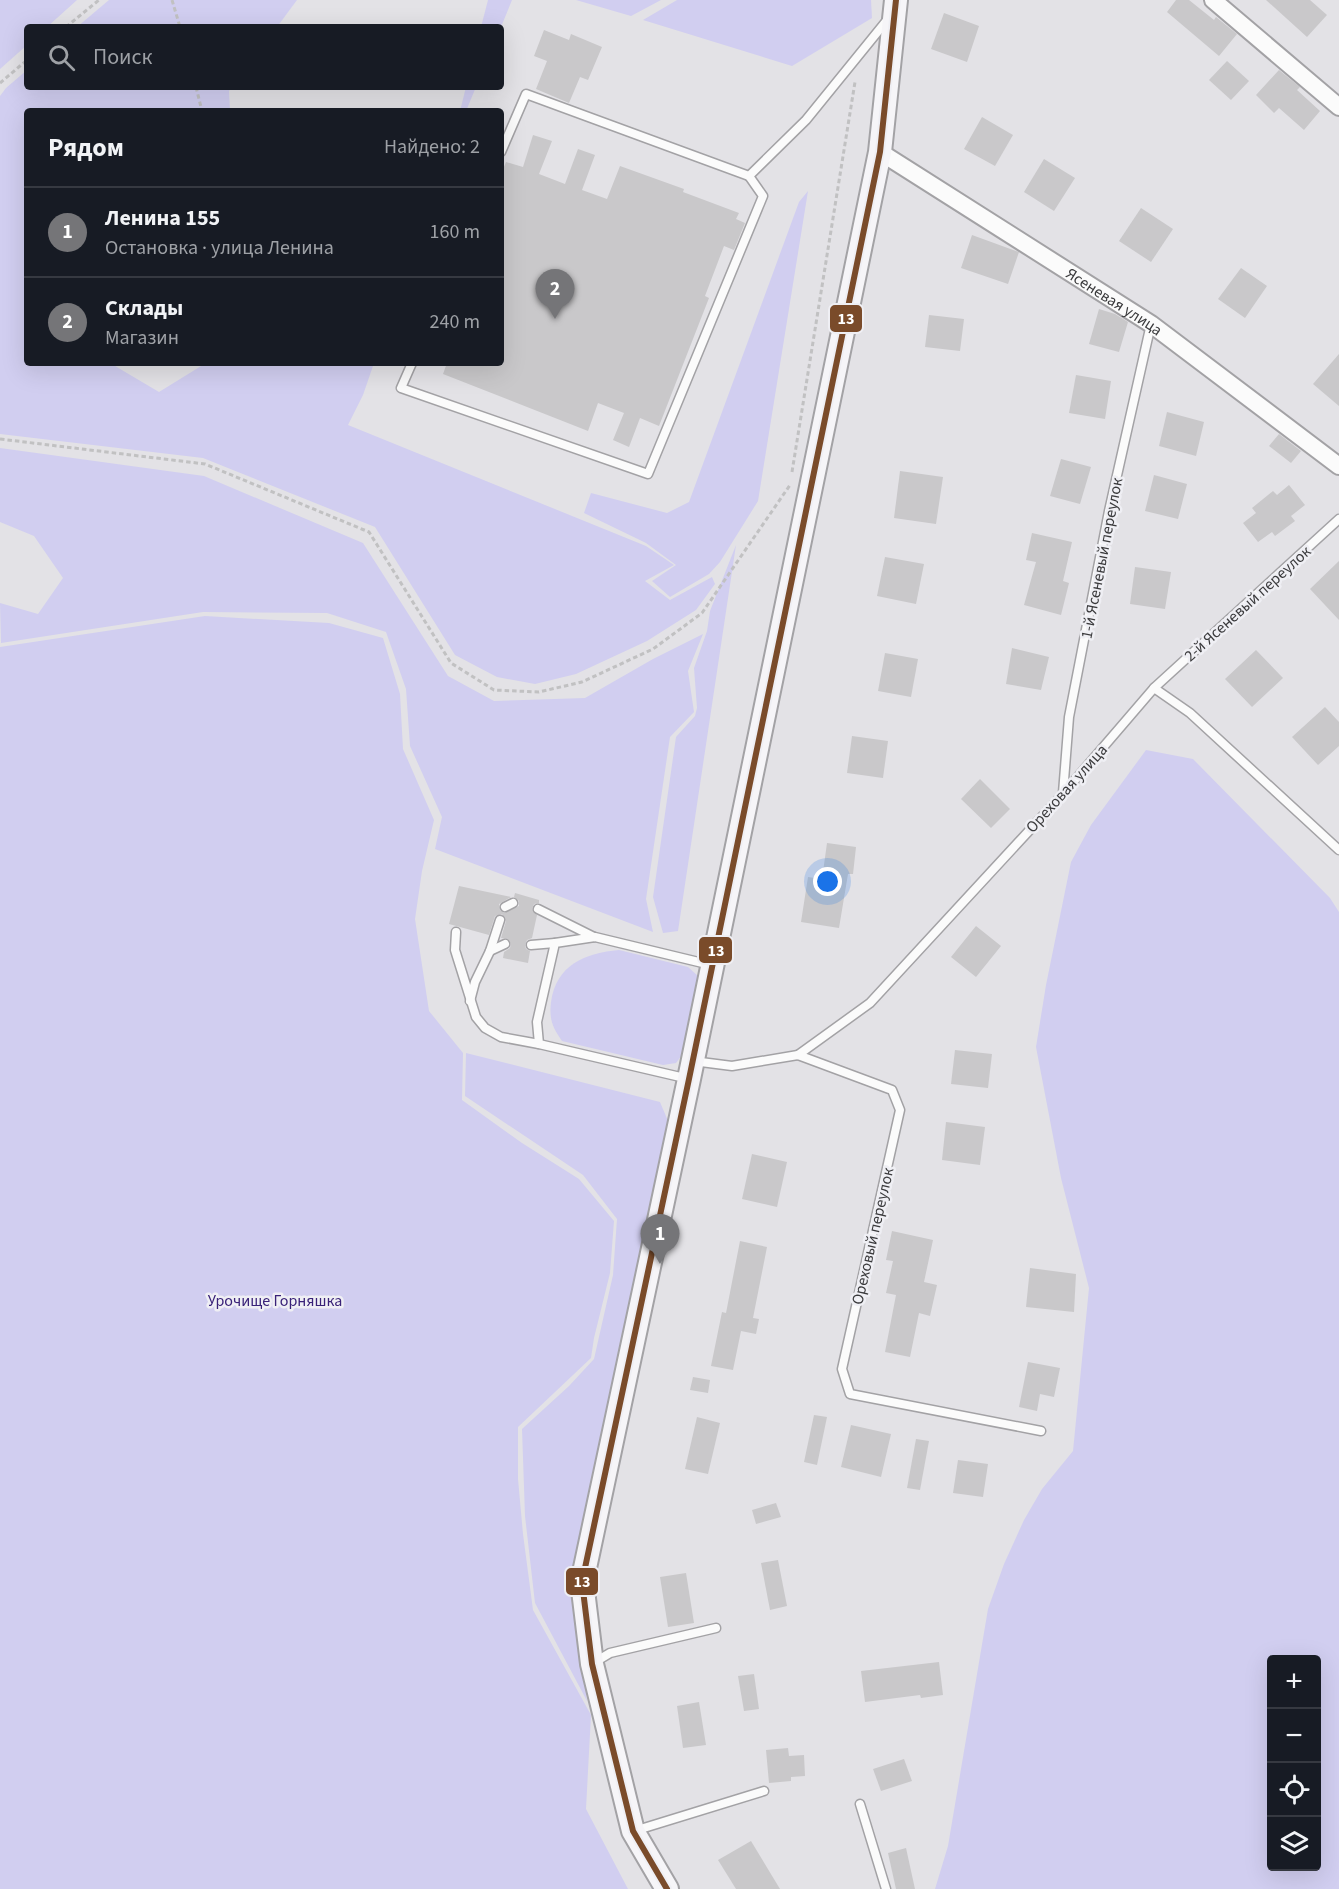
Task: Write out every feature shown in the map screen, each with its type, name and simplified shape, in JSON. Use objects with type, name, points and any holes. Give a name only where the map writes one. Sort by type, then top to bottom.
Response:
[{"type":"main road","points":[[667,1889],[633,1832],[592,1664],[582,1582],[691,1070],[880,152],[896,4]]},
{"type":"street","points":[[1213,0],[1339,107]]},
{"type":"street","name":"Ясеневая улица","points":[[880,152],[1151,324],[1339,465]]},
{"type":"lane","points":[[749,176],[806,120],[896,4]]},
{"type":"lane","points":[[411,366],[401,388],[648,474],[763,196],[749,176],[526,94],[504,145]]},
{"type":"lane","name":"1-й Ясеневый переулок","points":[[1063,794],[1069,717],[1109,511],[1151,324]]},
{"type":"lane","name":"2-й Ясеневый переулок","points":[[1154,688],[1339,519]]},
{"type":"lane","points":[[1154,688],[1190,713],[1339,850]]},
{"type":"lane","name":"Ореховая улица","points":[[798,1055],[870,1003],[1063,794],[1154,688]]},
{"type":"lane","points":[[538,909],[595,938],[711,965]]},
{"type":"lane","points":[[470,1001],[475,982],[490,951],[500,920]]},
{"type":"lane","name":"Ореховый переулок","points":[[456,932],[455,950],[476,1017],[485,1028],[501,1037],[691,1070],[798,1055],[892,1090],[900,1110],[842,1369],[850,1394],[1041,1431]]},
{"type":"lane","points":[[531,945],[595,938]]},
{"type":"lane","points":[[539,1044],[537,1022],[555,943]]},
{"type":"lane","points":[[490,951],[505,944]]},
{"type":"lane","points":[[592,1664],[610,1653],[716,1628]]},
{"type":"lane","points":[[633,1832],[764,1791]]},
{"type":"lane","points":[[860,1804],[886,1889]]},
{"type":"path","points":[[70,24],[99,0]]},
{"type":"path","points":[[172,0],[179,24]]},
{"type":"path","points":[[0,439],[205,464],[369,532],[451,663],[494,690],[539,692],[582,682],[653,649],[702,613],[790,486],[859,54]]},
{"type":"path","points":[[0,82],[24,62]]},
{"type":"path","points":[[197,90],[201,108]]},
{"type":"green space","points":[[0,0],[77,0],[50,24],[24,24],[24,48],[0,69]]},
{"type":"green space","points":[[109,0],[297,0],[279,24],[81,24]]},
{"type":"green space","points":[[488,0],[512,0],[502,24],[482,24]]},
{"type":"green space","points":[[576,0],[661,0],[631,16]]},
{"type":"green space","points":[[677,0],[871,0],[872,18],[792,66],[643,20]]},
{"type":"green space","points":[[24,73],[24,90],[230,90],[230,108],[24,108],[24,366],[115,366],[159,392],[201,366],[373,366],[363,395],[348,425],[646,546],[674,565],[645,581],[670,600],[712,577],[715,584],[696,610],[647,641],[576,674],[535,684],[497,677],[455,655],[375,527],[203,458],[0,434],[0,96]]},
{"type":"green space","points":[[465,90],[475,90],[467,108],[461,108]]},
{"type":"green space","points":[[808,191],[758,501],[720,562],[709,574],[670,597],[652,581],[676,565],[646,543],[584,513],[591,493],[667,513],[689,502],[799,202]]},
{"type":"green space","points":[[0,448],[204,476],[363,543],[448,676],[494,701],[585,698],[653,659],[703,634],[688,671],[694,712],[670,737],[646,899],[653,932],[435,849],[442,817],[410,746],[406,689],[386,632],[327,613],[203,612],[1,643],[0,603],[38,614],[63,578],[34,536],[0,522]]},
{"type":"green space","points":[[736,545],[678,931],[663,933],[653,897],[676,737],[695,716],[697,708],[694,668],[707,631],[710,611]]},
{"type":"green space","name":"Урочище Горняшка","points":[[205,616],[329,623],[383,638],[400,694],[403,749],[434,820],[422,871],[415,919],[429,1011],[463,1053],[462,1100],[522,1143],[579,1179],[614,1221],[610,1273],[591,1358],[518,1427],[518,1479],[533,1610],[591,1715],[586,1809],[628,1889],[0,1889],[0,647]]},
{"type":"green space","points":[[1146,750],[1193,759],[1330,898],[1339,912],[1339,1889],[935,1889],[948,1846],[988,1609],[1004,1564],[1024,1520],[1042,1489],[1073,1451],[1089,1288],[1061,1178],[1036,1047],[1071,862],[1091,825]]},
{"type":"green space","points":[[619,950],[688,967],[699,977],[685,1051],[676,1063],[663,1065],[562,1041],[556,1031],[550,1008],[554,989],[566,970],[584,958]]},
{"type":"green space","points":[[466,1053],[660,1102],[668,1121],[573,1591],[587,1701],[535,1603],[525,1516],[522,1429],[569,1386],[594,1359],[613,1275],[617,1219],[583,1175],[465,1096]]},
{"type":"building","points":[[1176,0],[1189,0],[1214,20],[1216,17],[1237,34],[1219,56],[1167,12]]},
{"type":"building","points":[[1266,0],[1310,0],[1327,15],[1307,37]]},
{"type":"building","points":[[944,13],[979,26],[967,62],[931,49]]},
{"type":"building","points":[[544,30],[569,40],[571,34],[602,47],[588,80],[580,77],[569,103],[536,89],[547,61],[534,56]]},
{"type":"building","points":[[1227,61],[1249,81],[1231,100],[1209,80]]},
{"type":"building","points":[[1279,70],[1300,87],[1297,90],[1320,111],[1304,130],[1279,108],[1274,113],[1256,95]]},
{"type":"building","points":[[982,117],[1013,135],[995,166],[964,149]]},
{"type":"building","points":[[533,135],[552,141],[539,174],[565,184],[578,149],[595,155],[582,190],[607,199],[620,166],[684,189],[683,192],[739,213],[736,219],[745,223],[734,250],[724,246],[705,296],[709,298],[659,426],[640,418],[629,447],[613,440],[624,413],[598,403],[588,431],[443,374],[446,366],[504,366],[504,167],[506,162],[523,167]]},
{"type":"building","points":[[1044,159],[1075,178],[1054,211],[1024,192]]},
{"type":"building","points":[[1141,208],[1173,229],[1151,262],[1119,241]]},
{"type":"building","points":[[972,235],[1019,252],[1008,284],[961,268]]},
{"type":"building","points":[[1241,268],[1267,286],[1245,318],[1218,299]]},
{"type":"building","points":[[1099,309],[1115,314],[1128,322],[1119,352],[1089,344]]},
{"type":"building","points":[[929,315],[964,319],[960,351],[925,347]]},
{"type":"building","points":[[1339,354],[1339,406],[1313,384]]},
{"type":"building","points":[[1076,375],[1111,381],[1105,419],[1069,413]]},
{"type":"building","points":[[1167,412],[1204,422],[1196,456],[1159,446]]},
{"type":"building","points":[[1279,434],[1301,451],[1291,463],[1269,446]]},
{"type":"building","points":[[1061,459],[1091,467],[1080,504],[1050,496]]},
{"type":"building","points":[[900,471],[943,477],[936,524],[894,518]]},
{"type":"building","points":[[1154,475],[1187,484],[1178,519],[1145,511]]},
{"type":"building","points":[[1289,485],[1305,505],[1291,516],[1295,521],[1275,536],[1272,532],[1258,542],[1243,523],[1256,513],[1252,508],[1273,491],[1277,495]]},
{"type":"building","points":[[1032,533],[1072,542],[1063,581],[1069,583],[1061,615],[1024,605],[1036,562],[1026,560]]},
{"type":"building","points":[[885,557],[924,564],[916,604],[877,596]]},
{"type":"building","points":[[1339,561],[1339,620],[1310,589]]},
{"type":"building","points":[[1135,567],[1171,572],[1165,609],[1130,604]]},
{"type":"building","points":[[1012,648],[1049,657],[1041,690],[1006,684]]},
{"type":"building","points":[[1256,650],[1283,678],[1252,707],[1225,679]]},
{"type":"building","points":[[885,653],[918,659],[911,697],[878,691]]},
{"type":"building","points":[[1325,707],[1339,722],[1339,746],[1318,765],[1292,737]]},
{"type":"building","points":[[852,736],[888,741],[883,778],[847,773]]},
{"type":"building","points":[[980,779],[1010,809],[991,828],[961,799]]},
{"type":"building","points":[[827,843],[856,847],[853,874],[848,874],[839,928],[801,922],[808,877],[822,879]]},
{"type":"building","points":[[459,886],[511,897],[499,904],[500,910],[504,913],[519,906],[519,901],[514,897],[515,893],[539,900],[539,903],[534,904],[532,909],[537,915],[532,938],[527,940],[525,945],[530,951],[528,963],[503,958],[504,952],[510,948],[511,944],[508,939],[501,938],[506,921],[502,914],[495,916],[489,935],[449,924]]},
{"type":"building","points":[[976,926],[1001,946],[976,977],[951,957]]},
{"type":"building","points":[[955,1050],[992,1054],[988,1088],[951,1084]]},
{"type":"building","points":[[946,1122],[985,1127],[980,1165],[942,1160]]},
{"type":"building","points":[[752,1154],[787,1162],[777,1207],[742,1199]]},
{"type":"building","points":[[892,1231],[933,1240],[924,1282],[937,1285],[930,1316],[919,1313],[910,1357],[885,1352],[896,1295],[886,1293],[893,1261],[886,1260]]},
{"type":"building","points":[[740,1241],[767,1247],[753,1318],[759,1319],[756,1334],[741,1331],[733,1370],[711,1366],[722,1312],[726,1313]]},
{"type":"building","points":[[1030,1268],[1076,1274],[1074,1312],[1026,1307]]},
{"type":"building","points":[[1028,1362],[1060,1368],[1054,1397],[1040,1394],[1037,1411],[1019,1407]]},
{"type":"building","points":[[693,1377],[710,1380],[708,1393],[690,1390]]},
{"type":"building","points":[[814,1415],[827,1417],[817,1465],[804,1462]]},
{"type":"building","points":[[697,1417],[720,1423],[708,1474],[685,1469]]},
{"type":"building","points":[[851,1425],[891,1434],[881,1477],[841,1467]]},
{"type":"building","points":[[916,1439],[929,1441],[920,1490],[907,1488]]},
{"type":"building","points":[[958,1460],[988,1464],[983,1497],[953,1493]]},
{"type":"building","points":[[776,1503],[781,1517],[756,1524],[752,1510]]},
{"type":"building","points":[[778,1560],[787,1606],[770,1610],[761,1563]]},
{"type":"building","points":[[686,1573],[694,1623],[668,1627],[660,1577]]},
{"type":"building","points":[[939,1662],[943,1695],[921,1698],[920,1695],[865,1702],[861,1671]]},
{"type":"building","points":[[754,1674],[759,1709],[744,1711],[738,1676]]},
{"type":"building","points":[[699,1702],[706,1745],[683,1748],[677,1706]]},
{"type":"building","points":[[788,1748],[789,1756],[804,1755],[805,1776],[791,1777],[791,1781],[769,1783],[766,1750]]},
{"type":"building","points":[[904,1759],[912,1781],[881,1791],[873,1769]]},
{"type":"building","points":[[751,1841],[780,1889],[736,1889],[718,1860]]},
{"type":"building","points":[[906,1848],[915,1889],[896,1889],[888,1853]]},
{"type":"transit line","name":"13","points":[[667,1889],[633,1831],[592,1664],[582,1582],[689,1079],[880,152],[896,0]]},
{"type":"place","name":"Склады","points":[[555,319]]},
{"type":"place","name":"Ленина 155","points":[[660,1264]]}]
